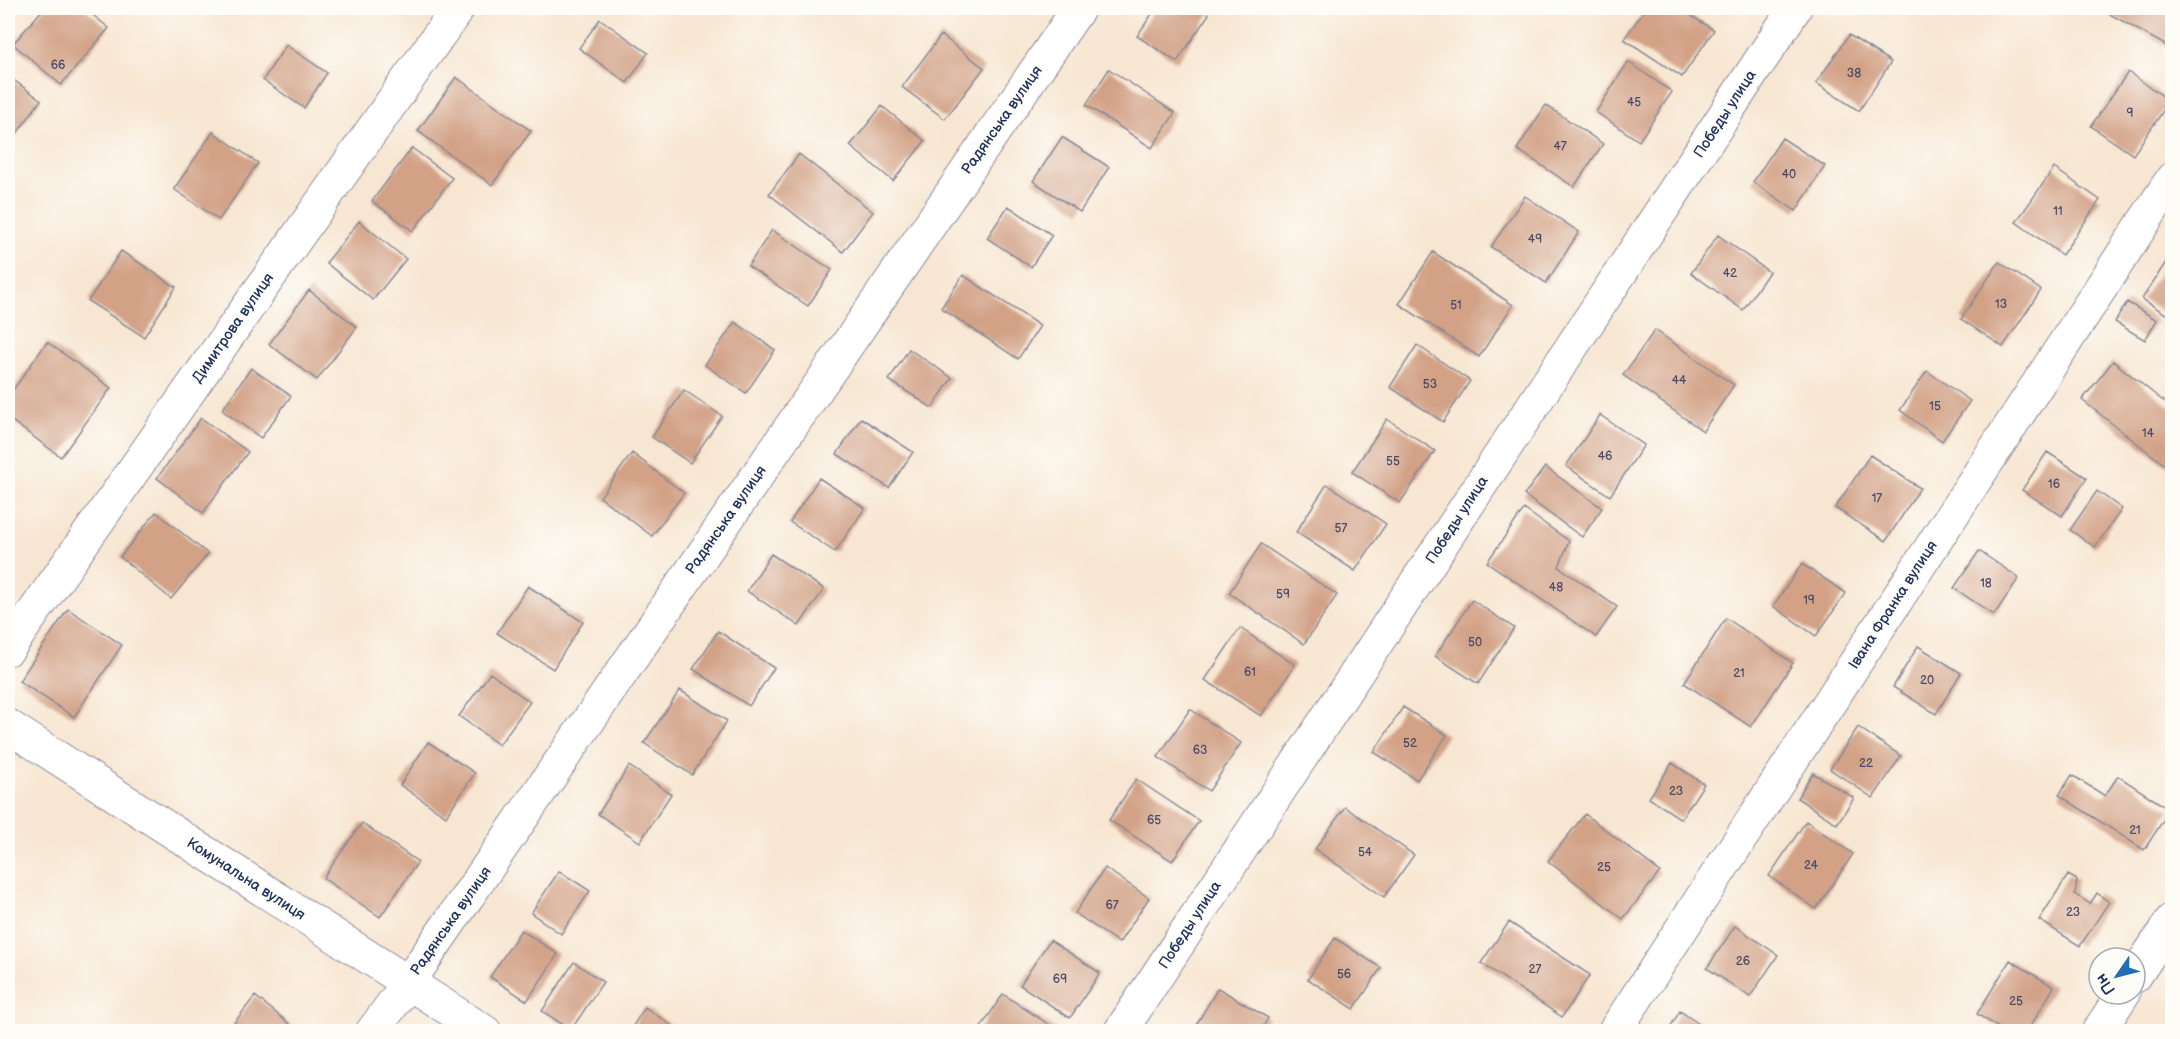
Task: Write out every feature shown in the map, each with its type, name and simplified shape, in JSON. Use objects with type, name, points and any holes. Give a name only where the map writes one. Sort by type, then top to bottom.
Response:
[{"type":"street","name":"Димитрова вулиця","points":[[8,650],[458,8]]},
{"type":"street","name":"Радянська вулиця","points":[[372,1032],[1079,8]]},
{"type":"street","name":"Победы улица","points":[[1120,1032],[1795,8]]},
{"type":"street","name":"Івана Франка вулиця","points":[[1614,1032],[2172,179]]},
{"type":"street","name":"Комунальна вулиця","points":[[8,726],[485,1032]]},
{"type":"street","points":[[2147,958],[2172,920]]},
{"type":"street","points":[[2098,1032],[2115,1006]]},
{"type":"building","points":[[44,8],[84,8],[109,28],[61,85],[13,44]]},
{"type":"building","points":[[1156,8],[1200,8],[1209,14],[1177,62],[1137,36]]},
{"type":"building","points":[[1646,8],[1679,8],[1714,30],[1682,77],[1624,39]]},
{"type":"building","points":[[2099,8],[2172,8],[2172,49]]},
{"type":"building","points":[[600,19],[648,53],[627,83],[579,48]]},
{"type":"building","points":[[941,35],[984,68],[945,119],[902,87]]},
{"type":"building","points":[[1849,35],[1891,62],[1859,111],[1816,83]]},
{"type":"building","points":[[286,45],[327,73],[304,108],[263,80]]},
{"type":"building","points":[[1628,62],[1672,92],[1639,141],[1596,112]]},
{"type":"building","points":[[1109,69],[1175,113],[1152,148],[1086,105]]},
{"type":"building","points":[[2128,72],[2170,101],[2133,155],[2091,126]]},
{"type":"building","points":[[8,76],[41,100],[8,146]]},
{"type":"building","points":[[456,77],[531,131],[492,185],[418,131]]},
{"type":"building","points":[[1546,105],[1603,144],[1574,187],[1517,149]]},
{"type":"building","points":[[882,106],[925,141],[893,181],[850,146]]},
{"type":"building","points":[[213,132],[258,163],[219,220],[174,189]]},
{"type":"building","points":[[1062,137],[1109,167],[1080,212],[1033,181]]},
{"type":"building","points":[[1782,138],[1825,166],[1796,211],[1753,182]]},
{"type":"building","points":[[412,148],[452,178],[413,231],[372,201]]},
{"type":"building","points":[[799,154],[873,212],[843,252],[769,194]]},
{"type":"building","points":[[2054,168],[2100,200],[2062,255],[2016,222]]},
{"type":"building","points":[[1525,196],[1579,232],[1546,283],[1491,247]]},
{"type":"building","points":[[1008,206],[1052,235],[1031,267],[987,238]]},
{"type":"building","points":[[359,221],[406,259],[373,300],[326,263]]},
{"type":"building","points":[[772,230],[832,270],[808,306],[748,266]]},
{"type":"building","points":[[1718,235],[1769,272],[1743,310],[1691,273]]},
{"type":"building","points":[[121,251],[176,287],[144,337],[88,301]]},
{"type":"building","points":[[1433,252],[1513,305],[1479,357],[1399,304]]},
{"type":"building","points":[[2170,256],[2172,257],[2172,318],[2142,299]]},
{"type":"building","points":[[1999,262],[2041,290],[2003,347],[1961,319]]},
{"type":"building","points":[[963,275],[1040,326],[1018,359],[941,308]]},
{"type":"building","points":[[309,290],[357,327],[317,380],[269,344]]},
{"type":"building","points":[[2127,302],[2157,320],[2145,340],[2115,322]]},
{"type":"building","points":[[735,322],[775,350],[746,393],[705,365]]},
{"type":"building","points":[[1655,330],[1734,385],[1703,431],[1623,375]]},
{"type":"building","points":[[47,342],[111,388],[61,457],[8,418],[8,397]]},
{"type":"building","points":[[1417,345],[1470,381],[1443,422],[1390,387]]},
{"type":"building","points":[[909,349],[952,378],[932,408],[889,380]]},
{"type":"building","points":[[2113,361],[2172,408],[2172,458],[2166,466],[2082,400]]},
{"type":"building","points":[[251,368],[291,396],[261,438],[222,410]]},
{"type":"building","points":[[1927,371],[1970,401],[1942,441],[1900,410]]},
{"type":"building","points":[[684,390],[722,416],[690,463],[652,437]]},
{"type":"building","points":[[1600,415],[1644,445],[1610,496],[1566,466]]},
{"type":"building","points":[[201,418],[248,452],[203,513],[157,478]]},
{"type":"building","points":[[861,418],[913,452],[889,488],[837,454]]},
{"type":"building","points":[[1387,419],[1435,451],[1400,503],[1352,472]]},
{"type":"building","points":[[2047,452],[2087,478],[2062,516],[2022,490]]},
{"type":"building","points":[[632,453],[684,493],[652,536],[600,497]]},
{"type":"building","points":[[1870,455],[1920,488],[1886,541],[1835,508]]},
{"type":"building","points":[[1545,467],[1602,508],[1582,537],[1524,495]]},
{"type":"building","points":[[819,478],[865,508],[835,552],[790,522]]},
{"type":"building","points":[[1327,484],[1386,524],[1355,571],[1296,532]]},
{"type":"building","points":[[2097,491],[2122,509],[2095,547],[2070,530]]},
{"type":"building","points":[[1524,509],[1569,541],[1559,567],[1617,607],[1596,637],[1487,562]]},
{"type":"building","points":[[156,512],[208,554],[171,599],[120,557]]},
{"type":"building","points":[[1261,544],[1337,595],[1304,644],[1229,593]]},
{"type":"building","points":[[1979,551],[2019,578],[1994,615],[1954,588]]},
{"type":"building","points":[[771,554],[824,589],[799,626],[747,591]]},
{"type":"building","points":[[1802,564],[1846,593],[1816,636],[1773,606]]},
{"type":"building","points":[[528,586],[583,622],[553,669],[497,633]]},
{"type":"building","points":[[1472,600],[1514,628],[1478,684],[1435,656]]},
{"type":"building","points":[[68,609],[122,645],[74,717],[19,681]]},
{"type":"building","points":[[1726,618],[1793,663],[1751,727],[1684,683]]},
{"type":"building","points":[[1240,628],[1295,665],[1261,716],[1205,680]]},
{"type":"building","points":[[718,631],[774,668],[749,706],[693,669]]},
{"type":"building","points":[[1918,646],[1961,673],[1936,714],[1893,687]]},
{"type":"building","points":[[490,673],[530,702],[499,745],[459,716]]},
{"type":"building","points":[[680,690],[727,721],[692,775],[644,743]]},
{"type":"building","points":[[1403,707],[1447,735],[1417,780],[1374,752]]},
{"type":"building","points":[[1190,709],[1241,743],[1209,791],[1158,757]]},
{"type":"building","points":[[1858,727],[1901,756],[1873,798],[1830,769]]},
{"type":"building","points":[[428,742],[475,773],[446,816],[400,785]]},
{"type":"building","points":[[1672,763],[1704,784],[1681,819],[1649,798]]},
{"type":"building","points":[[629,766],[671,794],[640,842],[598,814]]},
{"type":"building","points":[[1813,773],[1854,798],[1837,824],[1797,798]]},
{"type":"building","points":[[2072,775],[2105,796],[2118,776],[2170,810],[2144,850],[2059,795]]},
{"type":"building","points":[[1136,779],[1199,821],[1172,861],[1109,820]]},
{"type":"building","points":[[1345,807],[1414,855],[1384,897],[1315,849]]},
{"type":"building","points":[[1585,814],[1660,872],[1623,919],[1548,861]]},
{"type":"building","points":[[1806,821],[1853,854],[1816,909],[1769,876]]},
{"type":"building","points":[[362,823],[418,862],[380,917],[323,878]]},
{"type":"building","points":[[1105,868],[1149,898],[1119,943],[1075,913]]},
{"type":"building","points":[[559,871],[590,891],[561,934],[531,913]]},
{"type":"building","points":[[2068,875],[2077,880],[2075,894],[2090,904],[2097,893],[2109,902],[2080,946],[2039,920]]},
{"type":"building","points":[[1509,922],[1590,975],[1562,1017],[1481,963]]},
{"type":"building","points":[[1735,926],[1778,955],[1750,997],[1707,968]]},
{"type":"building","points":[[521,930],[558,954],[527,1001],[490,977]]},
{"type":"building","points":[[1335,938],[1381,968],[1354,1009],[1308,979]]},
{"type":"building","points":[[1050,940],[1100,973],[1070,1018],[1020,985]]},
{"type":"building","points":[[2010,960],[2054,987],[2027,1032],[2005,1032],[1977,1014]]},
{"type":"building","points":[[574,962],[603,982],[571,1030],[542,1011]]},
{"type":"building","points":[[1218,988],[1268,1018],[1260,1032],[1192,1032]]},
{"type":"building","points":[[1003,994],[1060,1032],[978,1032]]},
{"type":"building","points":[[255,996],[292,1026],[288,1032],[227,1032]]},
{"type":"building","points":[[645,1007],[681,1032],[629,1032]]},
{"type":"building","points":[[1680,1011],[1711,1032],[1667,1032]]}]
